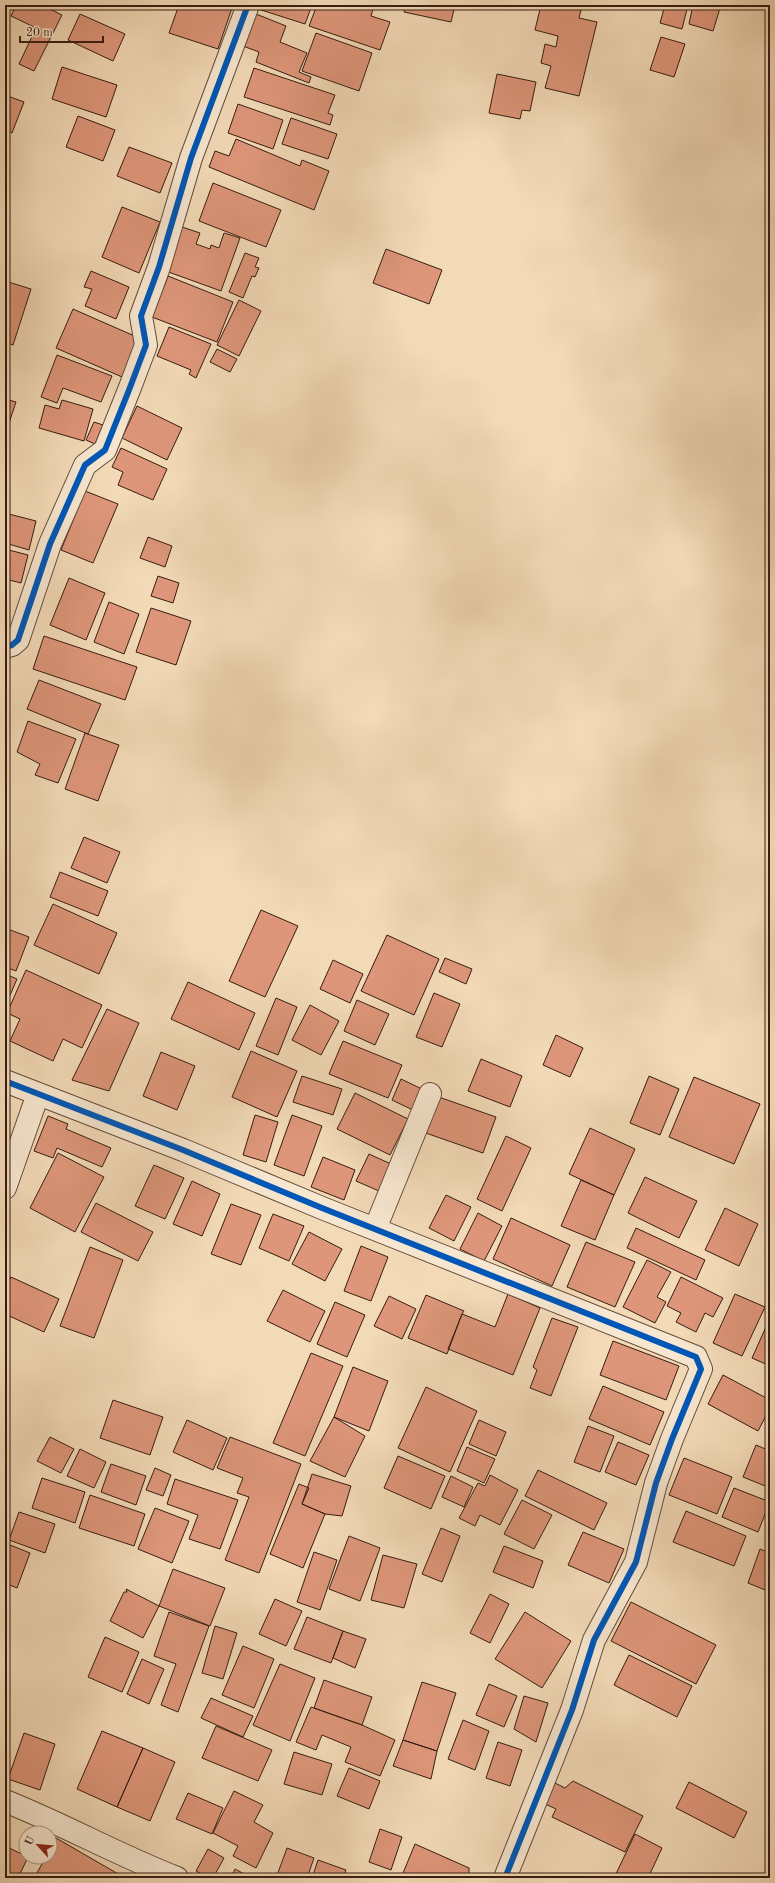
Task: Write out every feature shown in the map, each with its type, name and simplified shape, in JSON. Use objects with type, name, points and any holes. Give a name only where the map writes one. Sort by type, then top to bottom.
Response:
[{"type":"street","points":[[5,647],[12,646],[18,640],[50,544],[85,466],[105,450],[120,416],[146,345],[141,316],[159,267],[191,158],[248,5]]},
{"type":"street","points":[[5,1081],[183,1150],[592,1317],[687,1352],[696,1357],[701,1368],[656,1483],[636,1562],[594,1640],[572,1710],[504,1878]]},
{"type":"street","points":[[5,1188],[38,1094]]},
{"type":"street","points":[[375,1229],[430,1094]]},
{"type":"street","points":[[5,1801],[34,1813],[135,1870],[177,1878]]},
{"type":"building","points":[[16,5],[42,5],[62,15],[34,71],[19,64],[36,28],[11,16]]},
{"type":"building","points":[[179,5],[233,5],[218,49],[169,33]]},
{"type":"building","points":[[256,5],[312,5],[305,24],[255,8]]},
{"type":"building","points":[[317,5],[360,5],[373,9],[371,16],[390,22],[380,50],[309,26]]},
{"type":"building","points":[[406,5],[455,5],[451,22],[404,12]]},
{"type":"building","points":[[541,5],[560,5],[581,10],[579,18],[597,22],[579,96],[545,88],[551,66],[541,63],[545,44],[556,47],[558,36],[535,30]]},
{"type":"building","points":[[665,5],[673,5],[687,9],[682,29],[660,23]]},
{"type":"building","points":[[693,5],[721,5],[713,31],[689,24]]},
{"type":"building","points":[[80,14],[125,34],[113,61],[68,40]]},
{"type":"building","points":[[256,14],[286,26],[280,42],[307,53],[299,72],[311,77],[309,83],[256,62],[259,52],[243,46]]},
{"type":"building","points":[[316,33],[372,53],[359,91],[302,71]]},
{"type":"building","points":[[661,37],[685,44],[674,77],[650,70]]},
{"type":"building","points":[[62,67],[117,85],[106,117],[52,99]]},
{"type":"building","points":[[254,68],[335,95],[328,113],[333,115],[330,125],[244,97]]},
{"type":"building","points":[[497,74],[536,82],[530,111],[522,110],[520,119],[489,113]]},
{"type":"building","points":[[5,95],[24,102],[12,133],[5,130]]},
{"type":"building","points":[[238,104],[283,120],[273,149],[228,133]]},
{"type":"building","points":[[78,116],[115,130],[103,161],[66,147]]},
{"type":"building","points":[[291,118],[337,134],[328,159],[282,144]]},
{"type":"building","points":[[5,137],[10,140],[5,152]]},
{"type":"building","points":[[236,139],[300,166],[302,160],[329,171],[314,210],[209,167],[215,151],[229,156]]},
{"type":"building","points":[[129,147],[172,163],[160,193],[117,176]]},
{"type":"building","points":[[213,183],[281,210],[266,247],[199,221]]},
{"type":"building","points":[[122,207],[160,222],[139,273],[102,257]]},
{"type":"building","points":[[179,226],[200,233],[196,244],[210,249],[211,245],[219,248],[224,233],[240,238],[221,291],[163,270]]},
{"type":"building","points":[[386,249],[442,270],[429,304],[373,283]]},
{"type":"building","points":[[245,253],[259,258],[255,267],[259,268],[255,277],[252,276],[243,298],[229,292]]},
{"type":"building","points":[[91,271],[129,287],[116,319],[85,306],[92,289],[84,287]]},
{"type":"building","points":[[168,276],[233,302],[217,342],[152,317]]},
{"type":"building","points":[[5,281],[31,289],[13,345],[5,342]]},
{"type":"building","points":[[239,300],[261,311],[239,356],[217,345]]},
{"type":"building","points":[[73,309],[139,338],[122,377],[56,348]]},
{"type":"building","points":[[169,327],[211,344],[196,378],[189,374],[191,370],[157,356]]},
{"type":"building","points":[[217,349],[237,359],[230,372],[210,362]]},
{"type":"building","points":[[57,355],[112,376],[101,402],[63,388],[57,403],[41,397]]},
{"type":"building","points":[[5,399],[16,402],[5,435]]},
{"type":"building","points":[[62,400],[93,409],[84,441],[39,428],[45,405],[59,409]]},
{"type":"building","points":[[137,406],[182,428],[167,460],[122,438]]},
{"type":"building","points":[[94,422],[103,425],[95,444],[86,440]]},
{"type":"building","points":[[121,448],[167,469],[153,500],[118,485],[123,472],[112,467]]},
{"type":"building","points":[[85,491],[118,504],[93,563],[61,550]]},
{"type":"building","points":[[5,513],[36,521],[29,550],[5,543]]},
{"type":"building","points":[[148,537],[172,546],[165,567],[140,558]]},
{"type":"building","points":[[5,549],[28,555],[21,583],[5,579]]},
{"type":"building","points":[[158,576],[179,583],[173,603],[151,596]]},
{"type":"building","points":[[69,578],[105,593],[86,640],[50,625]]},
{"type":"building","points":[[109,602],[139,614],[124,654],[94,642]]},
{"type":"building","points":[[151,608],[191,621],[176,665],[136,652]]},
{"type":"building","points":[[44,636],[137,667],[125,700],[33,669]]},
{"type":"building","points":[[39,680],[101,704],[88,734],[27,709]]},
{"type":"building","points":[[28,721],[76,739],[58,783],[35,775],[40,764],[17,752]]},
{"type":"building","points":[[85,733],[119,745],[98,801],[65,789]]},
{"type":"building","points":[[84,837],[120,852],[107,883],[71,868]]},
{"type":"building","points":[[60,872],[108,891],[98,916],[50,897]]},
{"type":"building","points":[[53,904],[117,933],[99,974],[34,945]]},
{"type":"building","points":[[261,910],[298,926],[265,997],[229,981]]},
{"type":"building","points":[[5,928],[29,937],[16,971],[5,967]]},
{"type":"building","points":[[387,935],[439,959],[414,1015],[361,991]]},
{"type":"building","points":[[445,958],[472,969],[466,984],[439,972]]},
{"type":"building","points":[[333,960],[363,974],[350,1003],[320,989]]},
{"type":"building","points":[[26,970],[102,1005],[82,1048],[63,1039],[53,1061],[10,1041],[20,1019],[7,1013]]},
{"type":"building","points":[[5,974],[17,979],[5,1007]]},
{"type":"building","points":[[188,982],[255,1013],[239,1050],[171,1019]]},
{"type":"building","points":[[434,993],[460,1004],[442,1047],[416,1037]]},
{"type":"building","points":[[276,998],[297,1007],[278,1055],[256,1046]]},
{"type":"building","points":[[357,1000],[389,1014],[375,1045],[344,1031]]},
{"type":"building","points":[[310,1005],[339,1021],[321,1055],[292,1040]]},
{"type":"building","points":[[107,1009],[139,1023],[109,1091],[72,1080]]},
{"type":"building","points":[[556,1035],[583,1048],[570,1077],[543,1065]]},
{"type":"building","points":[[343,1041],[402,1065],[388,1098],[329,1074]]},
{"type":"building","points":[[251,1051],[297,1071],[277,1117],[232,1097]]},
{"type":"building","points":[[161,1052],[195,1066],[177,1110],[143,1096]]},
{"type":"building","points":[[481,1059],[522,1076],[510,1107],[468,1091]]},
{"type":"building","points":[[302,1076],[342,1089],[333,1115],[293,1102]]},
{"type":"building","points":[[649,1076],[679,1089],[660,1135],[630,1123]]},
{"type":"building","points":[[694,1077],[760,1104],[734,1164],[669,1137]]},
{"type":"building","points":[[401,1079],[424,1090],[415,1111],[392,1100]]},
{"type":"building","points":[[355,1093],[408,1119],[390,1155],[337,1129]]},
{"type":"building","points":[[433,1095],[496,1117],[483,1153],[420,1131]]},
{"type":"building","points":[[255,1115],[278,1122],[266,1162],[243,1155]]},
{"type":"building","points":[[292,1115],[322,1126],[304,1176],[274,1165]]},
{"type":"building","points":[[48,1116],[68,1124],[66,1129],[111,1148],[102,1167],[57,1148],[53,1158],[34,1151]]},
{"type":"building","points":[[590,1128],[635,1149],[614,1195],[569,1174]]},
{"type":"building","points":[[506,1136],[531,1148],[502,1211],[477,1199]]},
{"type":"building","points":[[58,1153],[104,1177],[75,1232],[30,1208]]},
{"type":"building","points":[[369,1154],[391,1164],[379,1191],[356,1181]]},
{"type":"building","points":[[323,1157],[355,1170],[344,1200],[311,1187]]},
{"type":"building","points":[[154,1165],[184,1178],[165,1219],[135,1206]]},
{"type":"building","points":[[645,1177],[697,1201],[679,1238],[628,1213]]},
{"type":"building","points":[[581,1180],[614,1195],[595,1240],[561,1226]]},
{"type":"building","points":[[192,1181],[220,1194],[202,1236],[173,1224]]},
{"type":"building","points":[[446,1195],[471,1207],[454,1241],[429,1228]]},
{"type":"building","points":[[96,1203],[153,1232],[138,1261],[81,1232]]},
{"type":"building","points":[[231,1204],[261,1215],[241,1265],[211,1254]]},
{"type":"building","points":[[725,1208],[758,1224],[739,1266],[705,1250]]},
{"type":"building","points":[[478,1213],[502,1226],[484,1261],[460,1249]]},
{"type":"building","points":[[273,1214],[304,1226],[289,1261],[259,1248]]},
{"type":"building","points":[[511,1218],[570,1245],[552,1286],[493,1259]]},
{"type":"building","points":[[636,1228],[705,1260],[696,1280],[627,1248]]},
{"type":"building","points":[[309,1232],[342,1249],[325,1281],[292,1264]]},
{"type":"building","points":[[586,1242],[635,1262],[615,1307],[567,1287]]},
{"type":"building","points":[[361,1246],[388,1257],[371,1301],[344,1291]]},
{"type":"building","points":[[90,1247],[123,1260],[94,1338],[60,1326]]},
{"type":"building","points":[[647,1260],[671,1272],[657,1297],[666,1302],[655,1323],[623,1307]]},
{"type":"building","points":[[11,1277],[59,1299],[44,1332],[5,1314],[5,1289]]},
{"type":"building","points":[[681,1277],[723,1298],[713,1317],[705,1313],[696,1332],[676,1322],[681,1313],[667,1306]]},
{"type":"building","points":[[283,1290],[325,1311],[310,1342],[267,1321]]},
{"type":"building","points":[[508,1294],[540,1308],[513,1375],[448,1349],[462,1314],[495,1327]]},
{"type":"building","points":[[735,1294],[765,1307],[742,1356],[713,1343]]},
{"type":"building","points":[[426,1295],[464,1311],[447,1354],[408,1338]]},
{"type":"building","points":[[389,1296],[416,1309],[402,1339],[374,1326]]},
{"type":"building","points":[[335,1302],[365,1315],[347,1357],[317,1344]]},
{"type":"building","points":[[552,1318],[578,1327],[551,1396],[530,1388],[537,1370],[533,1367]]},
{"type":"building","points":[[770,1318],[770,1366],[752,1358]]},
{"type":"building","points":[[613,1341],[679,1366],[666,1400],[600,1375]]},
{"type":"building","points":[[311,1353],[343,1366],[305,1456],[273,1443]]},
{"type":"building","points":[[353,1367],[388,1381],[369,1431],[334,1417]]},
{"type":"building","points":[[723,1375],[770,1400],[770,1408],[758,1431],[708,1404]]},
{"type":"building","points":[[603,1386],[664,1412],[650,1445],[589,1419]]},
{"type":"building","points":[[426,1387],[477,1411],[450,1472],[398,1448]]},
{"type":"building","points":[[113,1400],[163,1417],[150,1455],[100,1438]]},
{"type":"building","points":[[334,1417],[365,1436],[345,1477],[310,1461]]},
{"type":"building","points":[[187,1420],[227,1438],[213,1470],[173,1452]]},
{"type":"building","points":[[479,1420],[506,1432],[496,1456],[469,1444]]},
{"type":"building","points":[[588,1426],[614,1436],[600,1472],[574,1462]]},
{"type":"building","points":[[50,1437],[74,1449],[61,1473],[37,1461]]},
{"type":"building","points":[[230,1437],[301,1464],[259,1573],[225,1560],[249,1497],[237,1493],[243,1478],[217,1468]]},
{"type":"building","points":[[618,1442],[649,1455],[636,1485],[605,1472]]},
{"type":"building","points":[[756,1445],[770,1451],[770,1488],[743,1477]]},
{"type":"building","points":[[467,1447],[495,1459],[484,1483],[457,1471]]},
{"type":"building","points":[[80,1449],[106,1462],[94,1488],[67,1476]]},
{"type":"building","points":[[398,1456],[445,1476],[431,1509],[384,1488]]},
{"type":"building","points":[[684,1458],[732,1477],[717,1514],[669,1495]]},
{"type":"building","points":[[111,1464],[146,1476],[136,1505],[101,1492]]},
{"type":"building","points":[[155,1468],[171,1475],[163,1496],[146,1490]]},
{"type":"building","points":[[538,1470],[607,1503],[594,1530],[525,1496]]},
{"type":"building","points":[[312,1474],[351,1486],[342,1516],[325,1514],[302,1504]]},
{"type":"building","points":[[490,1475],[518,1490],[500,1525],[480,1515],[475,1526],[459,1518],[478,1483],[485,1486]]},
{"type":"building","points":[[451,1476],[473,1487],[464,1507],[442,1497]]},
{"type":"building","points":[[42,1478],[85,1492],[75,1523],[32,1508]]},
{"type":"building","points":[[175,1479],[238,1500],[220,1549],[189,1539],[198,1515],[167,1504]]},
{"type":"building","points":[[299,1484],[309,1488],[302,1504],[325,1514],[303,1568],[270,1554]]},
{"type":"building","points":[[734,1488],[770,1502],[758,1532],[722,1517]]},
{"type":"building","points":[[90,1495],[145,1514],[134,1546],[79,1528]]},
{"type":"building","points":[[522,1500],[552,1515],[534,1549],[504,1534]]},
{"type":"building","points":[[155,1508],[189,1521],[172,1563],[138,1549]]},
{"type":"building","points":[[686,1511],[746,1536],[734,1566],[673,1542]]},
{"type":"building","points":[[19,1512],[55,1524],[45,1553],[9,1540]]},
{"type":"building","points":[[441,1528],[460,1536],[442,1582],[422,1574]]},
{"type":"building","points":[[583,1532],[624,1549],[609,1583],[568,1565]]},
{"type":"building","points":[[349,1536],[380,1548],[360,1601],[329,1589]]},
{"type":"building","points":[[5,1543],[30,1553],[17,1588],[5,1583]]},
{"type":"building","points":[[504,1546],[543,1561],[533,1588],[493,1572]]},
{"type":"building","points":[[760,1549],[770,1553],[770,1592],[748,1583]]},
{"type":"building","points":[[314,1552],[337,1560],[320,1610],[297,1602]]},
{"type":"building","points":[[383,1555],[417,1564],[404,1608],[371,1600]]},
{"type":"building","points":[[173,1569],[225,1588],[210,1626],[159,1606]]},
{"type":"building","points":[[126,1589],[159,1606],[143,1638],[110,1621],[124,1592],[127,1592]]},
{"type":"building","points":[[490,1594],[509,1604],[490,1643],[470,1633]]},
{"type":"building","points":[[275,1599],[302,1611],[286,1646],[259,1634]]},
{"type":"building","points":[[631,1602],[716,1645],[696,1684],[611,1641]]},
{"type":"building","points":[[169,1612],[209,1626],[178,1712],[161,1705],[176,1664],[154,1656]]},
{"type":"building","points":[[525,1612],[571,1641],[542,1688],[495,1659]]},
{"type":"building","points":[[307,1617],[343,1631],[331,1663],[294,1649]]},
{"type":"building","points":[[215,1626],[237,1633],[223,1679],[202,1673]]},
{"type":"building","points":[[343,1631],[366,1639],[355,1668],[333,1658]]},
{"type":"building","points":[[105,1637],[139,1652],[122,1692],[88,1677]]},
{"type":"building","points":[[243,1646],[274,1659],[254,1708],[222,1695]]},
{"type":"building","points":[[629,1655],[692,1686],[677,1717],[614,1685]]},
{"type":"building","points":[[142,1659],[164,1669],[149,1704],[127,1694]]},
{"type":"building","points":[[280,1664],[315,1678],[290,1741],[253,1725]]},
{"type":"building","points":[[324,1680],[372,1697],[362,1725],[314,1708]]},
{"type":"building","points":[[422,1682],[456,1693],[437,1751],[403,1740]]},
{"type":"building","points":[[489,1684],[517,1696],[504,1727],[476,1715]]},
{"type":"building","points":[[524,1696],[548,1703],[536,1742],[514,1729]]},
{"type":"building","points":[[211,1698],[253,1716],[243,1737],[201,1718]]},
{"type":"building","points":[[311,1707],[362,1725],[395,1740],[380,1776],[345,1762],[351,1747],[322,1735],[316,1750],[296,1742]]},
{"type":"building","points":[[463,1720],[489,1731],[475,1770],[448,1759]]},
{"type":"building","points":[[216,1726],[272,1750],[258,1781],[202,1758]]},
{"type":"building","points":[[102,1731],[143,1748],[117,1807],[77,1789]]},
{"type":"building","points":[[24,1733],[55,1744],[40,1790],[8,1779]]},
{"type":"building","points":[[403,1740],[437,1751],[431,1779],[393,1766]]},
{"type":"building","points":[[498,1742],[522,1750],[510,1786],[486,1778]]},
{"type":"building","points":[[143,1748],[175,1762],[150,1821],[117,1807]]},
{"type":"building","points":[[294,1752],[332,1764],[322,1795],[284,1784]]},
{"type":"building","points":[[349,1768],[380,1781],[369,1809],[337,1796]]},
{"type":"building","points":[[573,1781],[643,1816],[625,1852],[552,1817],[556,1809],[543,1803],[553,1782],[565,1788]]},
{"type":"building","points":[[689,1782],[747,1812],[734,1838],[676,1808]]},
{"type":"building","points":[[234,1791],[263,1805],[254,1822],[273,1833],[256,1868],[233,1856],[238,1846],[213,1833]]},
{"type":"building","points":[[188,1793],[223,1808],[212,1834],[176,1819]]},
{"type":"building","points":[[380,1829],[402,1837],[391,1870],[369,1862]]},
{"type":"building","points":[[635,1834],[662,1848],[648,1878],[614,1878]]},
{"type":"building","points":[[58,1839],[120,1875],[118,1878],[34,1878],[41,1865],[58,1865]]},
{"type":"building","points":[[415,1844],[469,1868],[469,1878],[401,1878]]},
{"type":"building","points":[[5,1846],[18,1852],[18,1865],[24,1865],[18,1878],[5,1878]]},
{"type":"building","points":[[287,1848],[314,1858],[307,1878],[276,1878]]},
{"type":"building","points":[[208,1849],[224,1858],[213,1878],[209,1878],[196,1871]]},
{"type":"building","points":[[318,1860],[346,1870],[343,1878],[312,1878]]},
{"type":"building","points":[[235,1869],[252,1878],[231,1878]]},
{"type":"cycle path","points":[[5,647],[12,645],[18,640],[50,544],[85,465],[105,450],[129,390],[146,345],[141,316],[159,267],[191,158],[248,5]]},
{"type":"cycle path","points":[[5,1081],[183,1150],[322,1208],[696,1357],[701,1369],[672,1439],[656,1483],[636,1562],[594,1640],[572,1710],[505,1878]]}]
